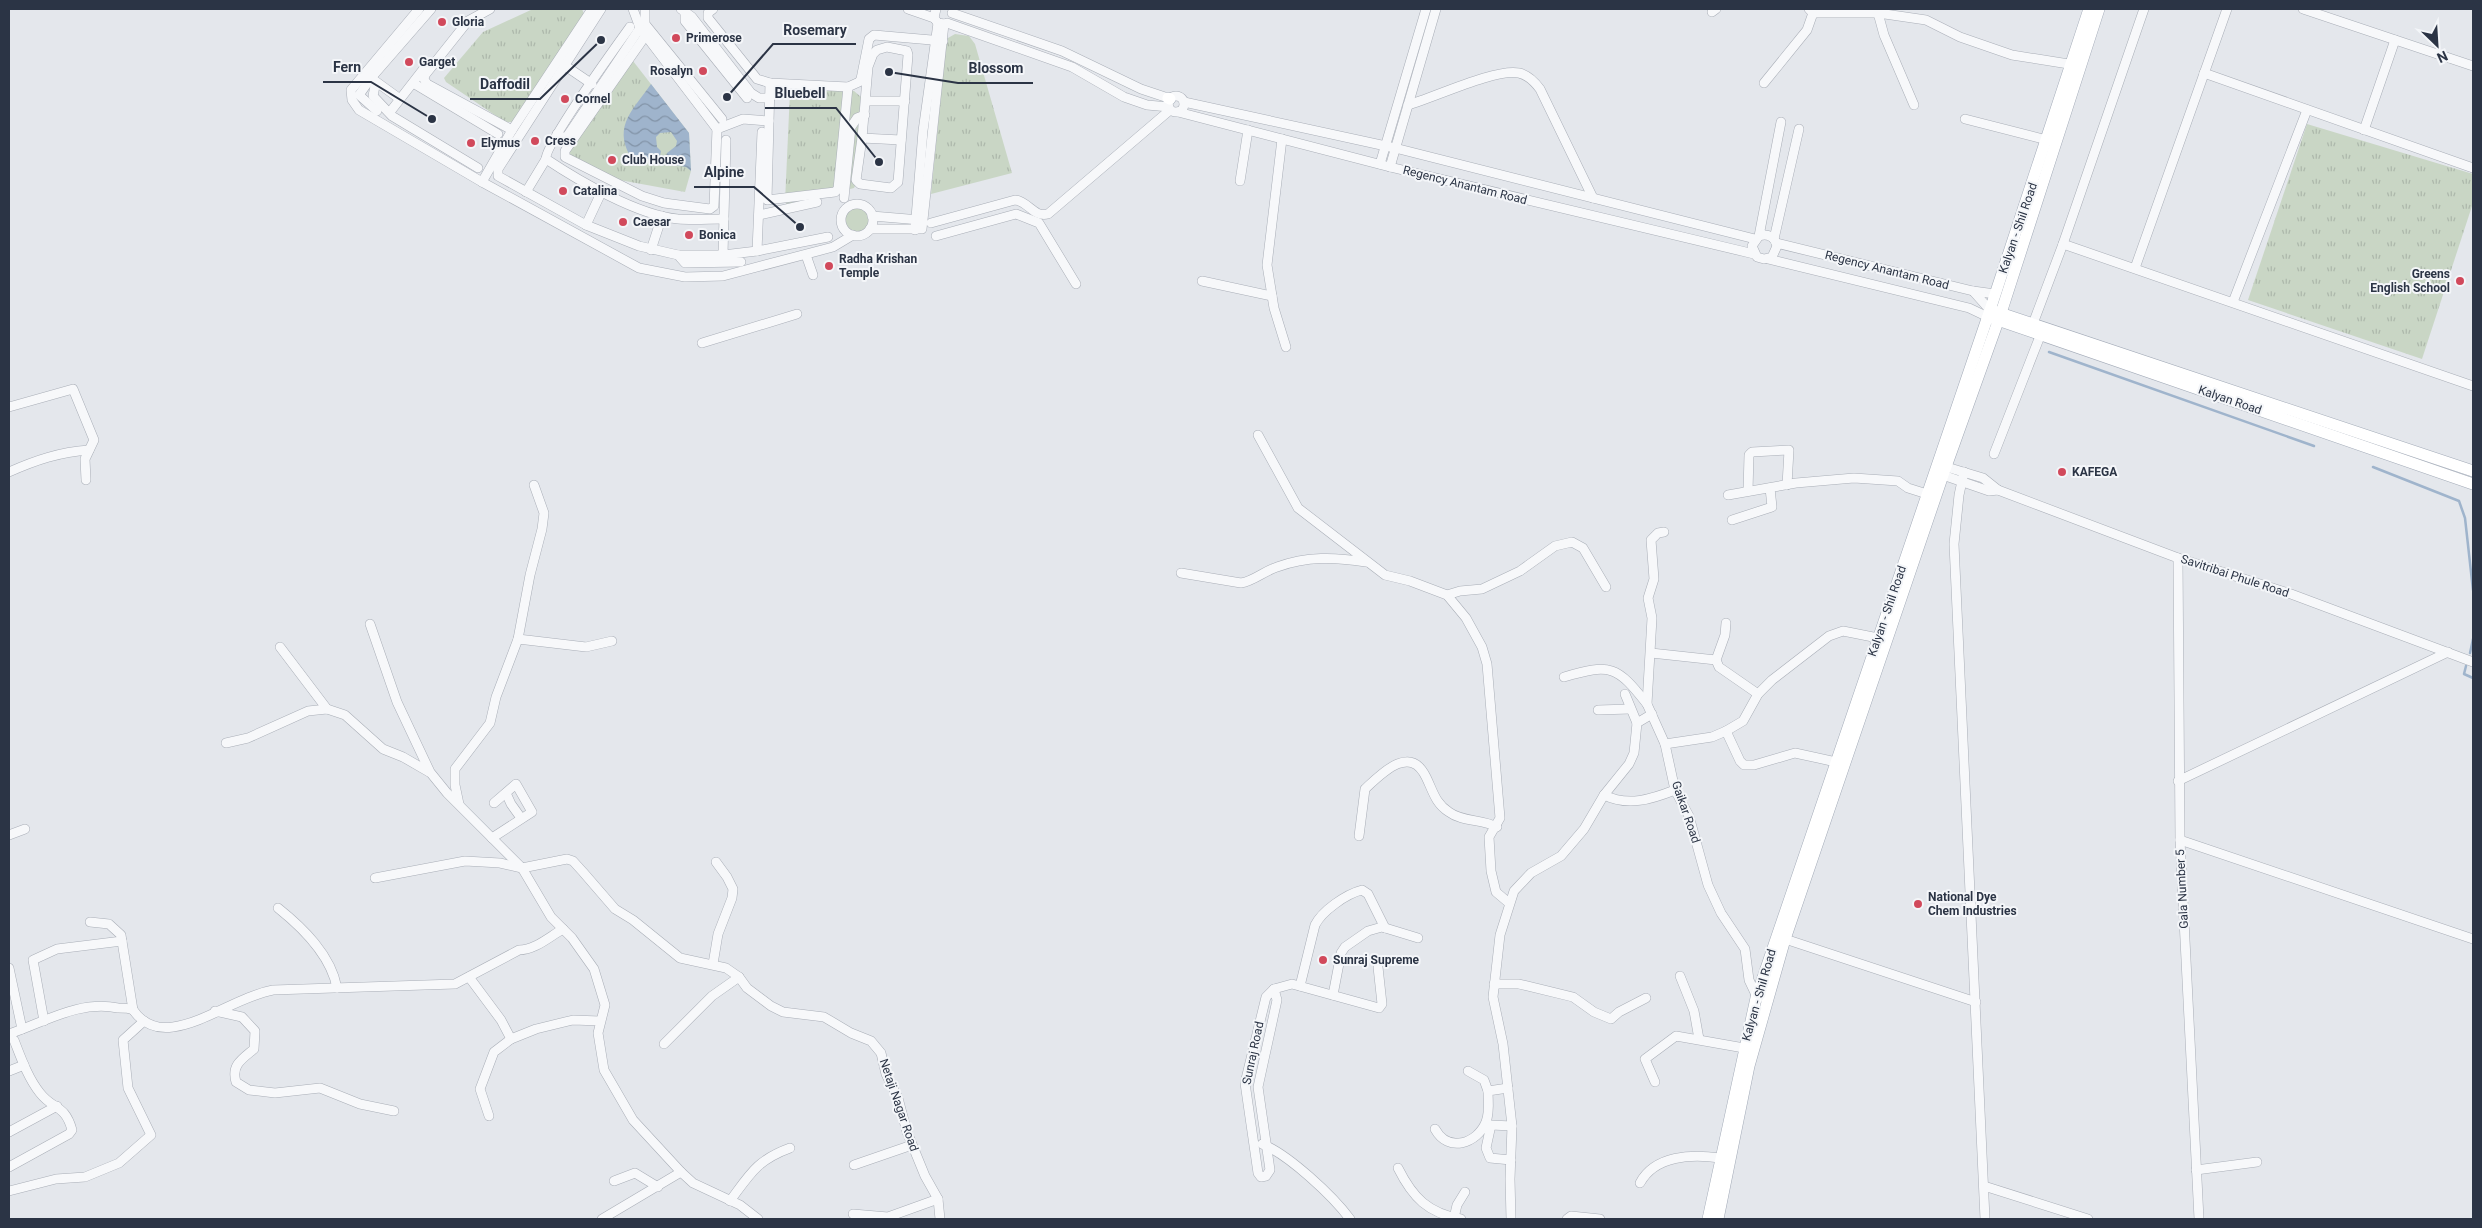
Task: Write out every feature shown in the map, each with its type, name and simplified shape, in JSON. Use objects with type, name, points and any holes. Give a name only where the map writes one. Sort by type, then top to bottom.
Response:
[{"type":"main road","name":"Kalyan - Shil Road","points":[[1718,1219],[1750,1066],[1785,939],[1856,719],[1994,315],[2076,65],[2089,9]]},
{"type":"main road","name":"Kalyan - Shil Road","points":[[1994,315],[1995,294],[2047,140],[2099,9]]},
{"type":"main road","name":"Kalyan Road","points":[[1994,315],[2473,471]]},
{"type":"main road","name":"Kalyan Road","points":[[2037,329],[2473,484]]},
{"type":"main road","name":"Kalyan - Shil Road","points":[[1708,1219],[1756,998],[1836,762],[1856,719],[1878,638],[1927,494],[1940,469]]},
{"type":"street","points":[[376,112],[354,104],[350,96],[351,90],[419,9]]},
{"type":"street","points":[[430,9],[371,78],[359,95],[376,112],[482,182],[640,268],[685,277],[724,276],[741,264]]},
{"type":"street","points":[[390,112],[446,39],[474,9]]},
{"type":"street","points":[[490,9],[468,21],[425,74],[424,79],[427,84],[512,130]]},
{"type":"street","points":[[482,182],[512,130],[592,9]]},
{"type":"street","points":[[601,9],[497,172],[499,178],[586,225],[651,250],[678,255],[723,255],[757,251],[828,237]]},
{"type":"street","points":[[626,9],[633,9],[643,32],[717,129],[714,206],[710,210],[664,203],[642,196],[565,157],[565,151],[643,32]]},
{"type":"street","points":[[644,9],[646,24],[722,119]]},
{"type":"street","points":[[714,9],[708,13],[708,18],[757,79],[770,83],[848,87],[859,82],[871,36],[939,40]]},
{"type":"street","points":[[908,9],[1072,67],[1124,97],[1147,105],[1171,105],[1184,108],[1184,102]]},
{"type":"street","points":[[922,224],[928,131],[941,22],[936,9]]},
{"type":"street","points":[[1380,164],[1426,9]]},
{"type":"street","points":[[1390,167],[1436,9]]},
{"type":"street","points":[[1994,454],[2037,329],[2063,244],[2144,9]]},
{"type":"street","points":[[2135,268],[2227,9]]},
{"type":"street","points":[[2303,9],[2473,66]]},
{"type":"street","points":[[684,10],[692,17],[751,93],[759,98],[770,98]]},
{"type":"street","points":[[684,10],[685,21],[747,98]]},
{"type":"street","points":[[941,22],[952,19],[951,11],[1062,51],[1171,105]]},
{"type":"street","points":[[1764,83],[1807,30],[1811,11],[1878,13],[1926,20],[1960,37],[2012,55],[2076,65]]},
{"type":"street","points":[[1878,13],[1884,35],[1914,105]]},
{"type":"street","points":[[526,192],[546,159],[546,154],[557,134],[630,27]]},
{"type":"street","points":[[557,134],[564,138],[568,136],[643,32]]},
{"type":"street","points":[[2364,130],[2395,40]]},
{"type":"street","points":[[887,47],[907,51],[898,182],[891,188],[857,182],[866,101],[870,58],[877,50],[887,47]]},
{"type":"street","points":[[564,65],[592,84]]},
{"type":"street","points":[[1408,105],[1495,75],[1517,72],[1526,76],[1540,89],[1594,198]]},
{"type":"street","points":[[2204,73],[2473,168]]},
{"type":"street","points":[[371,78],[400,99]]},
{"type":"street","points":[[371,78],[374,86],[373,96],[392,116],[478,168]]},
{"type":"street","points":[[413,83],[498,134]]},
{"type":"street","points":[[770,83],[767,200],[844,198],[864,205],[872,216],[870,229]]},
{"type":"street","points":[[844,198],[848,87]]},
{"type":"street","name":"Regency Anantam Road","points":[[1754,254],[1390,167],[1248,130],[1171,105],[1179,96],[1184,102],[1395,148],[1757,237]]},
{"type":"street","points":[[866,101],[905,101]]},
{"type":"street","points":[[936,236],[1016,214],[1042,219],[1171,105]]},
{"type":"street","points":[[2233,302],[2307,110]]},
{"type":"street","points":[[853,236],[846,232],[840,223],[852,127],[857,118],[865,115]]},
{"type":"street","points":[[717,129],[742,119],[769,120]]},
{"type":"street","points":[[1965,119],[2047,140]]},
{"type":"street","points":[[1782,122],[1757,237],[1752,246],[1754,254],[1760,259],[1768,259],[1774,254],[1775,241],[1799,129]]},
{"type":"street","points":[[1240,181],[1248,130]]},
{"type":"street","points":[[757,251],[762,132]]},
{"type":"street","points":[[862,138],[901,140]]},
{"type":"street","points":[[1282,139],[1268,265],[1272,296],[1286,347]]},
{"type":"street","points":[[723,255],[726,140]]},
{"type":"street","points":[[546,159],[601,193],[662,216],[677,219],[724,219]]},
{"type":"street","points":[[586,225],[601,193]]},
{"type":"street","points":[[678,255],[685,263],[741,264],[806,255],[838,245],[853,236],[862,235],[870,229],[922,224],[1015,200],[1024,202],[1042,219],[1076,284]]},
{"type":"street","points":[[759,215],[818,202]]},
{"type":"street","points":[[1614,221],[1619,204]]},
{"type":"street","points":[[651,250],[662,216]]},
{"type":"street","points":[[872,216],[922,224]]},
{"type":"street","points":[[1670,235],[1676,218]]},
{"type":"street","points":[[1757,237],[1767,235],[1775,241]]},
{"type":"street","name":"Regency Anantam Road","points":[[1775,241],[1973,291],[1995,294]]},
{"type":"street","points":[[2063,244],[2473,386]]},
{"type":"street","points":[[806,255],[813,275]]},
{"type":"street","name":"Regency Anantam Road","points":[[1768,259],[1994,315]]},
{"type":"street","points":[[1884,287],[1888,270]]},
{"type":"street","points":[[1202,281],[1272,296]]},
{"type":"street","points":[[1973,291],[1994,315]]},
{"type":"street","points":[[1969,308],[1973,291]]},
{"type":"street","points":[[702,343],[797,314]]},
{"type":"street","points":[[9,407],[73,389],[94,440],[85,459],[86,480]]},
{"type":"street","points":[[1258,435],[1298,508],[1385,576],[1410,581],[1447,596],[1466,618],[1482,647],[1487,664],[1498,822],[1489,837],[1491,871],[1496,892],[1509,903]]},
{"type":"street","points":[[9,472],[48,456],[90,450]]},
{"type":"street","points":[[1748,492],[1749,455],[1752,452],[1789,450],[1787,485]]},
{"type":"street","name":"Savitribai Phule Road","points":[[1940,469],[1964,472],[1983,478],[1998,490],[2178,558],[2291,594],[2473,662]]},
{"type":"street","name":"Savitribai Phule Road","points":[[1940,469],[1963,483],[1989,490],[1998,490]]},
{"type":"street","points":[[1964,472],[1959,495],[1954,544],[1985,1219]]},
{"type":"street","points":[[1728,495],[1787,485],[1854,478],[1898,481],[1908,488],[1927,494]]},
{"type":"street","points":[[459,804],[455,784],[455,769],[490,723],[496,697],[518,639],[544,513],[534,485]]},
{"type":"street","points":[[1732,520],[1772,507],[1770,488]]},
{"type":"street","points":[[1648,704],[1647,685],[1651,653],[1652,618],[1648,598],[1654,579],[1651,540],[1658,533],[1664,532]]},
{"type":"street","points":[[1447,596],[1460,591],[1482,590],[1520,571],[1555,546],[1572,542],[1583,548],[1606,587]]},
{"type":"street","points":[[1181,572],[1241,583],[1250,581],[1277,567],[1308,560],[1335,557],[1366,562]]},
{"type":"street","name":"Gala Number 5","points":[[2178,558],[2178,781],[2199,1219]]},
{"type":"street","points":[[1726,623],[1716,660],[1719,667],[1758,694]]},
{"type":"street","points":[[370,624],[397,702],[430,772],[522,868],[544,908],[586,954],[594,968],[605,1005],[598,1033],[604,1070],[633,1120],[693,1183],[740,1205],[758,1219]]},
{"type":"street","points":[[1665,744],[1712,737],[1743,721],[1758,694],[1772,680],[1829,636],[1843,631],[1878,638]]},
{"type":"street","points":[[518,639],[586,647],[612,641]]},
{"type":"street","points":[[280,647],[328,709]]},
{"type":"street","points":[[2178,781],[2448,652]]},
{"type":"street","points":[[1651,653],[1716,660]]},
{"type":"street","points":[[1564,677],[1603,668],[1626,677],[1648,704]]},
{"type":"street","points":[[1511,1219],[1512,1126],[1503,1044],[1493,997],[1500,935],[1514,891],[1531,873],[1561,856],[1584,829],[1604,795],[1629,764],[1634,753],[1637,723],[1625,694]]},
{"type":"street","name":"Gaikar Road","points":[[1648,704],[1665,744],[1675,790],[1689,816],[1714,900],[1744,949],[1749,980],[1756,998]]},
{"type":"street","points":[[226,743],[248,738],[308,712],[328,709],[345,715],[383,749],[403,757],[430,772]]},
{"type":"street","points":[[1598,710],[1630,709]]},
{"type":"street","points":[[1637,723],[1652,714]]},
{"type":"street","points":[[1726,731],[1740,761],[1744,765],[1754,765],[1795,753],[1836,762]]},
{"type":"street","points":[[1359,836],[1365,789],[1393,766],[1406,761],[1418,765],[1426,776],[1438,803],[1450,813],[1498,822]]},
{"type":"street","points":[[492,838],[532,812],[518,785],[515,785],[494,803]]},
{"type":"street","points":[[1604,795],[1613,800],[1649,800],[1675,790]]},
{"type":"street","points":[[506,793],[521,818]]},
{"type":"street","points":[[9,835],[25,829]]},
{"type":"street","points":[[2180,840],[2473,939]]},
{"type":"street","name":"Netaji Nagar Road","points":[[522,868],[567,859],[573,861],[615,909],[633,920],[680,958],[726,968],[739,977],[747,988],[771,1006],[783,1012],[824,1017],[851,1033],[871,1041],[881,1054],[912,1145],[925,1176],[938,1199],[940,1219]]},
{"type":"street","points":[[375,878],[464,861],[500,863],[522,868]]},
{"type":"street","points":[[713,964],[718,934],[732,898],[732,889],[716,862]]},
{"type":"street","points":[[1300,986],[1314,925],[1319,917],[1352,894],[1362,890],[1368,894],[1385,928]]},
{"type":"street","points":[[278,908],[300,927],[332,968],[337,988]]},
{"type":"street","points":[[90,922],[109,924],[119,931],[133,1010]]},
{"type":"street","points":[[1333,996],[1342,950],[1368,931],[1375,928],[1385,928],[1418,938]]},
{"type":"street","points":[[9,1167],[71,1132],[67,1116],[39,1093],[24,1064],[12,1037],[22,1029],[68,1011],[88,1006],[110,1006],[133,1010],[144,1021],[154,1027],[175,1027],[229,1007],[244,998],[272,990],[441,986],[455,984],[519,950],[527,950],[538,945],[563,929]]},
{"type":"street","points":[[1785,939],[1976,1002]]},
{"type":"street","points":[[44,1021],[33,960],[57,949],[122,941]]},
{"type":"street","points":[[1266,1145],[1258,1092],[1277,1000],[1274,989],[1283,985],[1300,986],[1381,1008],[1378,967]]},
{"type":"street","points":[[9,968],[22,1029]]},
{"type":"street","points":[[1680,976],[1694,1011],[1699,1039]]},
{"type":"street","points":[[470,977],[501,1020],[511,1039]]},
{"type":"street","points":[[664,1044],[712,996],[739,977]]},
{"type":"street","points":[[1494,984],[1519,984],[1573,997],[1594,1012],[1612,1019],[1619,1012],[1646,998]]},
{"type":"street","name":"Sunraj Road","points":[[1266,1145],[1270,1170],[1266,1176],[1261,1177],[1258,1173],[1246,1094],[1247,1072],[1266,997],[1274,989]]},
{"type":"street","points":[[1756,998],[1767,1002]]},
{"type":"street","points":[[215,1011],[242,1017],[255,1031],[254,1049],[238,1062],[234,1075],[236,1082],[249,1090],[275,1093],[320,1088],[360,1104],[394,1111]]},
{"type":"street","points":[[488,1116],[480,1088],[486,1075],[489,1060],[494,1052],[511,1039],[536,1029],[572,1020],[600,1021]]},
{"type":"street","points":[[9,1191],[56,1179],[85,1176],[119,1163],[152,1135],[128,1088],[123,1040],[144,1021]]},
{"type":"street","points":[[1655,1082],[1645,1059],[1676,1036],[1744,1048]]},
{"type":"street","points":[[9,1071],[24,1064]]},
{"type":"street","points":[[1435,1129],[1438,1135],[1447,1143],[1461,1144],[1471,1140],[1485,1124],[1489,1114],[1488,1091],[1484,1080],[1468,1071]]},
{"type":"street","points":[[1247,1072],[1260,1075]]},
{"type":"street","points":[[1488,1091],[1508,1088]]},
{"type":"street","points":[[1246,1094],[1258,1092]]},
{"type":"street","points":[[9,1120],[12,1131],[57,1106]]},
{"type":"street","points":[[1511,1160],[1490,1158],[1486,1148],[1491,1125],[1512,1126]]},
{"type":"street","points":[[1253,1140],[1279,1152],[1341,1207],[1350,1219]]},
{"type":"street","points":[[854,1165],[912,1145]]},
{"type":"street","points":[[730,1201],[758,1165],[772,1155],[790,1148]]},
{"type":"street","points":[[1640,1183],[1645,1173],[1668,1160],[1704,1155],[1720,1158]]},
{"type":"street","points":[[2196,1170],[2257,1162]]},
{"type":"street","points":[[1398,1168],[1404,1181],[1422,1203],[1442,1215],[1457,1219],[1457,1205],[1465,1192]]},
{"type":"street","points":[[602,1219],[681,1172]]},
{"type":"street","points":[[614,1182],[635,1173],[658,1187]]},
{"type":"street","points":[[1984,1186],[2088,1219]]},
{"type":"street","points":[[852,1214],[888,1217],[938,1199]]},
{"type":"street","points":[[1567,1219],[1571,1216],[1600,1219]]},
{"type":"green space","points":[[533,9],[582,9],[584,14],[517,119],[512,122],[505,122],[446,82],[444,78],[483,32]]},
{"type":"green space","points":[[955,34],[969,36],[975,44],[1012,173],[931,194],[946,44],[948,38]]},
{"type":"green space","points":[[633,61],[689,133],[691,171],[685,192],[614,179],[568,155],[567,151]]},
{"type":"green space","points":[[794,89],[854,91],[861,97],[857,182],[854,188],[788,206],[785,202],[790,91]]},
{"type":"green space","points":[[2307,124],[2473,174],[2473,203],[2422,359],[2248,300]]},
{"type":"green space","points":[[856,204],[866,209],[871,219],[866,229],[856,234],[846,229],[841,219],[846,209]]},
{"type":"water","points":[[651,84],[689,133],[691,171],[686,167],[665,163],[667,153],[676,146],[677,141],[671,132],[660,133],[656,137],[657,147],[661,151],[659,161],[630,156],[625,145],[625,126],[632,110]]},
{"type":"waterway","points":[[2049,352],[2314,446]]},
{"type":"waterway","points":[[2373,467],[2459,501],[2465,518],[2473,590]]},
{"type":"waterway","points":[[2470,653],[2473,639]]},
{"type":"waterway","points":[[2466,666],[2464,674],[2473,678]]},
{"type":"place","name":"Gloria","points":[[442,22]]},
{"type":"place","name":"Primerose","points":[[676,38]]},
{"type":"place","name":"Daffodil","points":[[601,40]]},
{"type":"place","name":"Garget","points":[[409,62]]},
{"type":"place","name":"Rosalyn","points":[[703,71]]},
{"type":"place","name":"Blossom","points":[[889,72]]},
{"type":"place","name":"Rosemary","points":[[727,97]]},
{"type":"place","name":"Cornel","points":[[565,99]]},
{"type":"place","name":"Fern","points":[[432,119]]},
{"type":"place","name":"Cress","points":[[535,141]]},
{"type":"place","name":"Elymus","points":[[471,143]]},
{"type":"place","name":"Club House","points":[[612,160]]},
{"type":"place","name":"Bluebell","points":[[879,162]]},
{"type":"place","name":"Catalina","points":[[563,191]]},
{"type":"place","name":"Caesar","points":[[623,222]]},
{"type":"place","name":"Alpine","points":[[800,227]]},
{"type":"place","name":"Bonica","points":[[689,235]]},
{"type":"place","name":"Radha Krishan Temple","points":[[829,266]]},
{"type":"place","name":"Greens English School","points":[[2460,281]]},
{"type":"place","name":"KAFEGA","points":[[2062,472]]},
{"type":"place","name":"National Dye Chem Industries","points":[[1918,904]]},
{"type":"place","name":"Sunraj Supreme","points":[[1323,960]]}]
